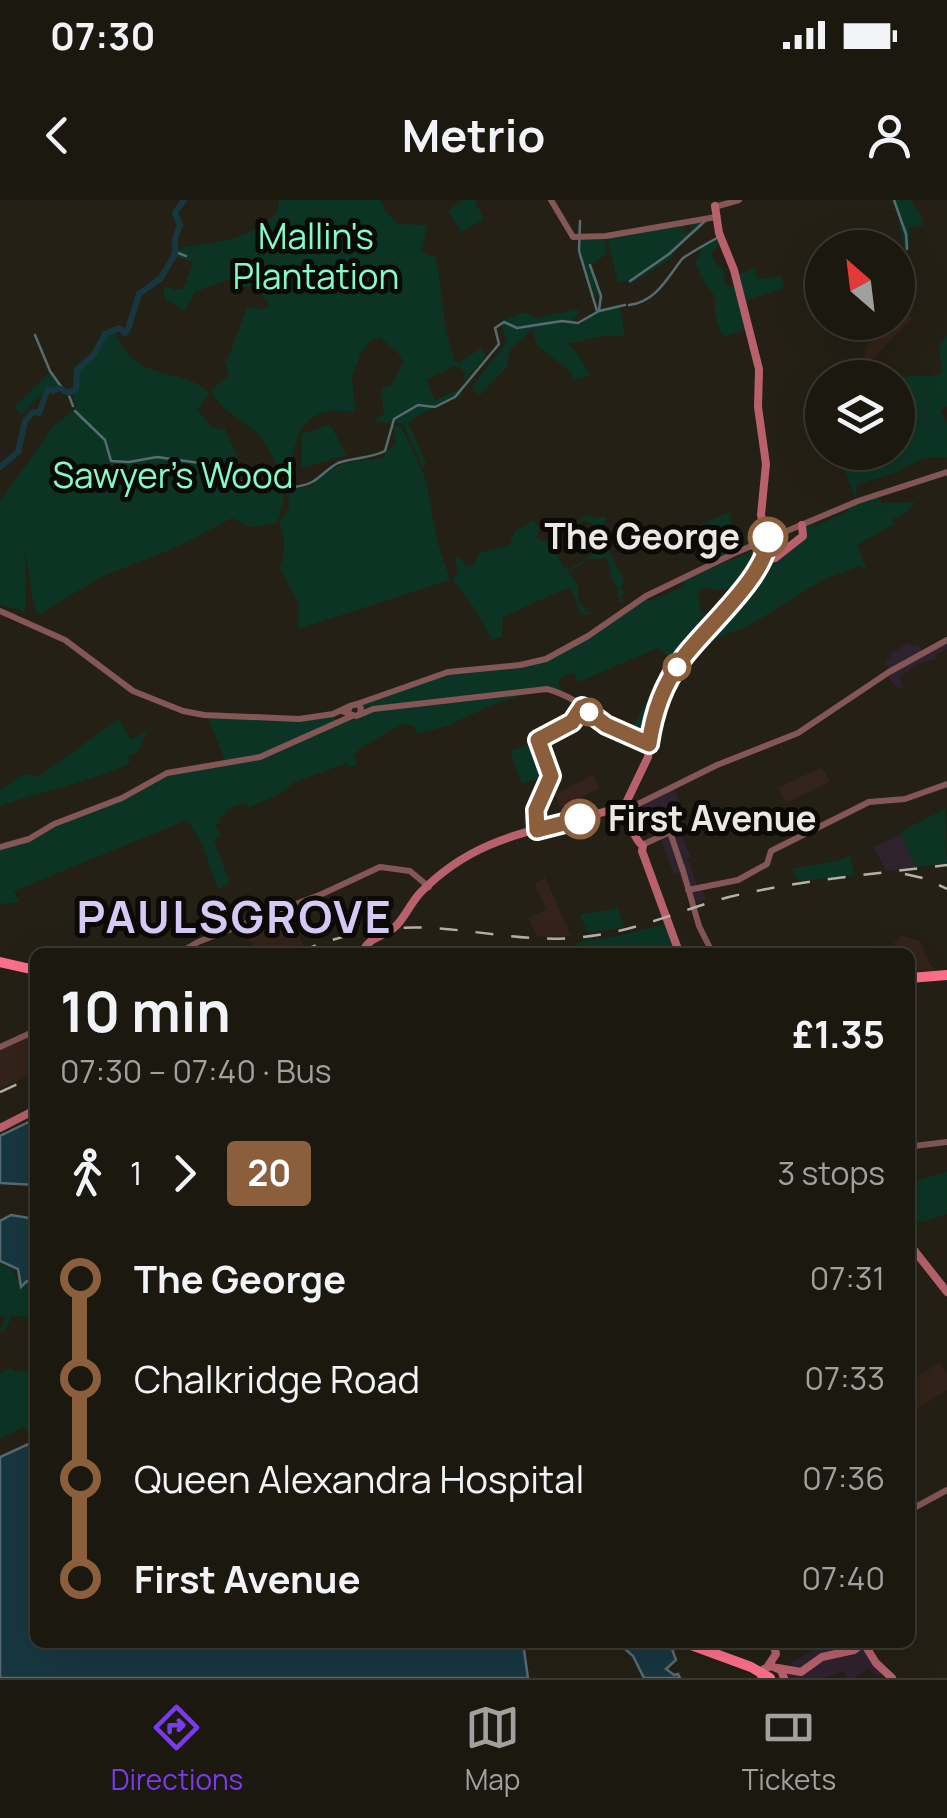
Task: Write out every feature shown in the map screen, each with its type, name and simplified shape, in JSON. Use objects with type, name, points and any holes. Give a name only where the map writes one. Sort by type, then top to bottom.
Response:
[{"type":"highway","points":[[0,960],[30,967]]},
{"type":"highway","points":[[915,980],[947,977]]},
{"type":"highway","points":[[692,1648],[715,1660],[770,1673]]},
{"type":"highway","points":[[698,1648],[770,1673]]},
{"type":"highway","points":[[709,1648],[770,1673]]},
{"type":"main road","points":[[717,208],[758,360],[766,464],[763,537],[755,570]]},
{"type":"main road","points":[[677,948],[627,808],[631,790],[648,757],[655,708],[677,668],[767,556],[770,538],[762,509]]},
{"type":"main road","points":[[750,579],[767,556],[803,536],[802,525]]},
{"type":"main road","points":[[763,537],[768,542],[767,556]]},
{"type":"main road","points":[[367,948],[396,928],[429,887],[463,859],[496,841],[536,827],[627,808]]},
{"type":"main road","points":[[0,1128],[30,1113]]},
{"type":"main road","points":[[915,1251],[947,1292]]},
{"type":"main road","points":[[774,1648],[770,1673],[800,1672],[822,1657],[857,1648]]},
{"type":"main road","points":[[866,1648],[892,1678]]},
{"type":"street","points":[[551,200],[573,237],[606,236],[739,200]]},
{"type":"street","points":[[0,847],[29,839],[54,824],[122,798],[167,773],[260,757],[448,672],[520,665],[546,658],[588,636],[646,596],[763,537],[947,472]]},
{"type":"street","points":[[0,611],[65,640],[133,691],[183,711],[286,719],[547,689],[562,694],[606,725],[649,744]]},
{"type":"street","points":[[627,808],[798,733],[947,640]]},
{"type":"street","points":[[688,890],[742,879],[767,864],[770,854],[874,801],[905,799],[947,784]]},
{"type":"street","points":[[639,847],[670,832],[710,948]]},
{"type":"street","points":[[188,948],[326,892],[373,868],[404,868],[429,887]]},
{"type":"street","points":[[0,1047],[30,1034]]},
{"type":"street","points":[[915,1146],[947,1142]]},
{"type":"street","points":[[915,1507],[947,1490]]},
{"type":"shaded area","points":[[891,340],[871,360],[863,360],[869,341]]},
{"type":"shaded area","points":[[947,641],[947,649],[935,655],[936,659],[918,664],[899,677],[903,687],[898,689],[887,676],[892,673],[885,662],[892,658],[890,654],[910,642],[912,646],[917,643],[923,652]]},
{"type":"shaded area","points":[[822,767],[830,782],[786,803],[778,788]]},
{"type":"shaded area","points":[[593,775],[599,788],[560,808],[555,794]]},
{"type":"shaded area","points":[[674,788],[682,808],[679,813],[684,818],[681,836],[691,857],[688,858],[698,889],[702,889],[706,899],[693,903],[686,880],[681,882],[679,873],[674,874],[659,835],[651,836],[648,830],[644,831],[635,810]]},
{"type":"shaded area","points":[[901,834],[916,867],[886,871],[874,847]]},
{"type":"shaded area","points":[[545,877],[571,936],[538,937],[528,918],[546,910],[535,884]]},
{"type":"shaded area","points":[[287,910],[304,947],[252,948],[247,935],[259,930],[256,921]]},
{"type":"shaded area","points":[[900,935],[920,941],[930,965],[936,969],[932,973],[915,971],[915,948],[895,948],[894,942]]},
{"type":"shaded area","points":[[30,1037],[30,1075],[0,1089],[0,1050]]},
{"type":"shaded area","points":[[940,1362],[947,1374],[947,1390],[915,1410],[915,1378]]},
{"type":"shaded area","points":[[818,1648],[840,1651],[863,1648],[883,1674],[879,1677],[868,1669],[854,1678],[847,1678],[844,1671],[824,1678],[786,1678],[792,1662]]},
{"type":"green space","name":"Mallin's Plantation","points":[[279,200],[381,200],[398,224],[427,225],[421,252],[436,257],[454,360],[459,363],[481,348],[486,356],[463,383],[465,373],[454,366],[426,380],[435,401],[463,387],[461,396],[408,422],[426,463],[423,468],[403,424],[373,420],[384,414],[381,389],[392,385],[403,362],[380,337],[362,351],[352,376],[355,411],[330,411],[309,420],[298,436],[284,476],[260,435],[224,408],[210,391],[229,375],[221,361],[227,361],[247,307],[271,306],[256,286],[244,287],[237,276],[195,292],[185,311],[165,299],[163,291],[165,286],[184,288],[193,262],[176,257],[180,247],[245,234],[278,211]]},
{"type":"green space","points":[[462,200],[477,200],[484,219],[461,232],[448,211]]},
{"type":"green space","points":[[894,200],[910,200],[923,225],[900,230]]},
{"type":"green space","points":[[708,221],[672,253],[673,257],[630,284],[618,283],[607,237],[675,226],[683,226],[685,233],[691,231],[690,224]]},
{"type":"green space","points":[[717,236],[720,243],[711,253],[717,266],[722,267],[726,287],[735,285],[747,329],[723,337],[715,315],[715,297],[695,261],[701,254],[699,250]]},
{"type":"green space","points":[[605,237],[607,254],[590,265],[603,300],[594,295],[580,251],[581,238]]},
{"type":"green space","points":[[755,267],[757,279],[781,276],[784,288],[744,301],[737,276]]},
{"type":"green space","points":[[619,304],[625,336],[602,336],[567,344],[590,375],[572,380],[572,373],[537,345],[532,329],[510,350],[507,367],[480,395],[473,390],[507,342],[501,321],[525,312],[536,318],[575,309],[580,312],[572,321],[581,325],[598,310]]},
{"type":"green space","name":"Sawyer's Wood","points":[[114,329],[133,359],[199,385],[210,394],[197,409],[212,428],[225,429],[239,461],[233,471],[251,478],[282,480],[284,499],[277,523],[251,527],[232,518],[177,547],[101,577],[38,615],[23,549],[25,612],[0,604],[0,502],[52,428],[76,407],[72,393],[78,389],[81,368],[103,347],[106,333]]},
{"type":"green space","points":[[947,335],[947,406],[941,411],[947,424],[947,457],[924,458],[915,463],[915,376],[942,373],[939,347]]},
{"type":"green space","points":[[50,372],[65,392],[48,389],[46,396],[38,397],[22,415],[14,407]]},
{"type":"green space","points":[[330,425],[347,455],[302,468],[302,434]]},
{"type":"green space","points":[[401,426],[426,480],[437,541],[450,580],[298,629],[299,604],[280,568],[284,545],[279,523],[289,508],[288,489],[311,487],[325,472],[343,464],[383,459],[385,452],[396,444],[393,427]]},
{"type":"green space","points":[[844,470],[901,470],[857,485],[856,499]]},
{"type":"green space","points":[[876,496],[883,503],[915,502],[903,515],[891,520],[894,524],[857,545],[867,570],[860,566],[826,578],[748,626],[699,645],[736,600],[729,588],[705,587],[698,592],[700,611],[713,616],[661,691],[645,742],[629,734],[668,662],[666,654],[658,648],[578,682],[574,672],[558,679],[562,692],[546,688],[362,708],[440,675],[540,662],[645,598],[650,601],[684,586],[683,581],[754,550],[753,577],[768,560],[803,537],[805,527],[816,522],[811,528]]},
{"type":"green space","points":[[730,512],[734,552],[717,559],[702,524]]},
{"type":"green space","points":[[590,514],[593,518],[607,517],[600,532],[624,581],[620,589],[627,592],[621,595],[623,603],[619,602],[607,558],[589,559],[568,572],[578,585],[578,601],[594,613],[582,615],[569,587],[503,617],[502,636],[492,640],[453,580],[458,572],[454,558],[459,557],[466,566],[474,565],[478,553],[510,545],[514,532],[534,520],[540,529],[536,537],[549,543],[550,535]],"holes":[[[584,520],[593,524],[601,549],[568,570],[552,540]]]},
{"type":"green space","points":[[520,693],[521,696],[447,726],[417,734],[415,727],[404,723],[362,747],[353,756],[357,765],[350,767],[347,763],[295,782],[248,808],[247,802],[225,810],[225,816],[219,817],[221,822],[215,825],[221,836],[214,841],[230,883],[218,889],[201,841],[187,820],[14,891],[19,902],[0,904],[0,849],[169,774],[262,758],[373,711]]},
{"type":"green space","points":[[333,716],[337,723],[269,752],[226,763],[208,717]]},
{"type":"green space","points":[[119,719],[131,740],[148,730],[137,753],[128,756],[127,765],[0,806],[0,790],[24,774],[38,777]]},
{"type":"green space","points":[[536,742],[548,775],[522,784],[510,751]]},
{"type":"green space","points":[[945,809],[947,863],[916,867],[900,832]]},
{"type":"green space","points":[[850,854],[854,875],[799,881],[792,869],[841,860]]},
{"type":"green space","points":[[618,908],[624,927],[588,933],[580,915]]},
{"type":"green space","points":[[665,924],[674,948],[575,948],[580,941]]},
{"type":"green space","points":[[947,1172],[947,1214],[918,1223],[915,1181]]},
{"type":"green space","points":[[11,1215],[30,1218],[30,1318],[12,1316],[4,1333],[0,1331],[6,1317],[0,1315],[0,1264],[13,1269],[17,1281],[19,1270],[0,1261],[0,1221]]},
{"type":"green space","points":[[12,1368],[14,1372],[23,1369],[30,1374],[30,1437],[24,1427],[0,1439],[0,1373]]},
{"type":"water","points":[[30,1121],[30,1185],[0,1183],[0,1136]]},
{"type":"water","points":[[11,1215],[30,1218],[30,1282],[21,1287],[18,1269],[0,1261],[0,1221]]},
{"type":"water","points":[[30,1443],[30,1648],[524,1648],[528,1678],[0,1678],[0,1457]]},
{"type":"water","points":[[624,1648],[672,1648],[676,1660],[666,1669],[680,1678],[644,1678],[633,1656]]},
{"type":"waterway","points":[[0,467],[18,452],[25,421],[33,412],[39,413],[48,389],[59,388],[68,393],[76,389],[77,370],[95,353],[105,334],[119,328],[125,333],[128,329],[139,294],[161,278],[175,254],[180,225],[175,213],[184,200]]},
{"type":"waterway","points":[[894,200],[905,230]]},
{"type":"waterway","points":[[580,221],[579,251],[597,311]]},
{"type":"waterway","points":[[630,281],[669,254],[705,221]]},
{"type":"waterway","points":[[629,305],[654,294],[682,259],[717,238]]},
{"type":"waterway","points":[[178,253],[186,256]]},
{"type":"waterway","points":[[590,265],[601,296],[599,310]]},
{"type":"waterway","points":[[75,411],[105,440],[111,461],[157,457],[214,465],[232,478],[260,486],[302,486],[338,463],[385,451],[394,419],[418,405],[435,407],[455,397],[499,344],[495,328],[504,322],[517,328],[562,321],[578,323],[599,311],[625,305]]},
{"type":"waterway","points":[[35,335],[50,371],[65,392]]},
{"type":"waterway","points":[[68,393],[73,406]]},
{"type":"railway","points":[[310,948],[348,936],[398,928],[545,939],[583,937],[756,891],[947,865]]},
{"type":"railway","points":[[905,874],[947,889]]},
{"type":"railway","points":[[0,1092],[30,1078]]},
{"type":"bus line","name":"20","points":[[580,819],[537,830],[536,810],[551,776],[538,740],[572,722],[582,707],[606,725],[649,744],[662,692],[682,659],[750,579],[767,552],[768,537]]},
{"type":"place","name":"The George","points":[[768,537]]},
{"type":"place","name":"First Avenue","points":[[580,819]]},
{"type":"district","name":"PAULSGROVE","points":[[235,917]]}]
